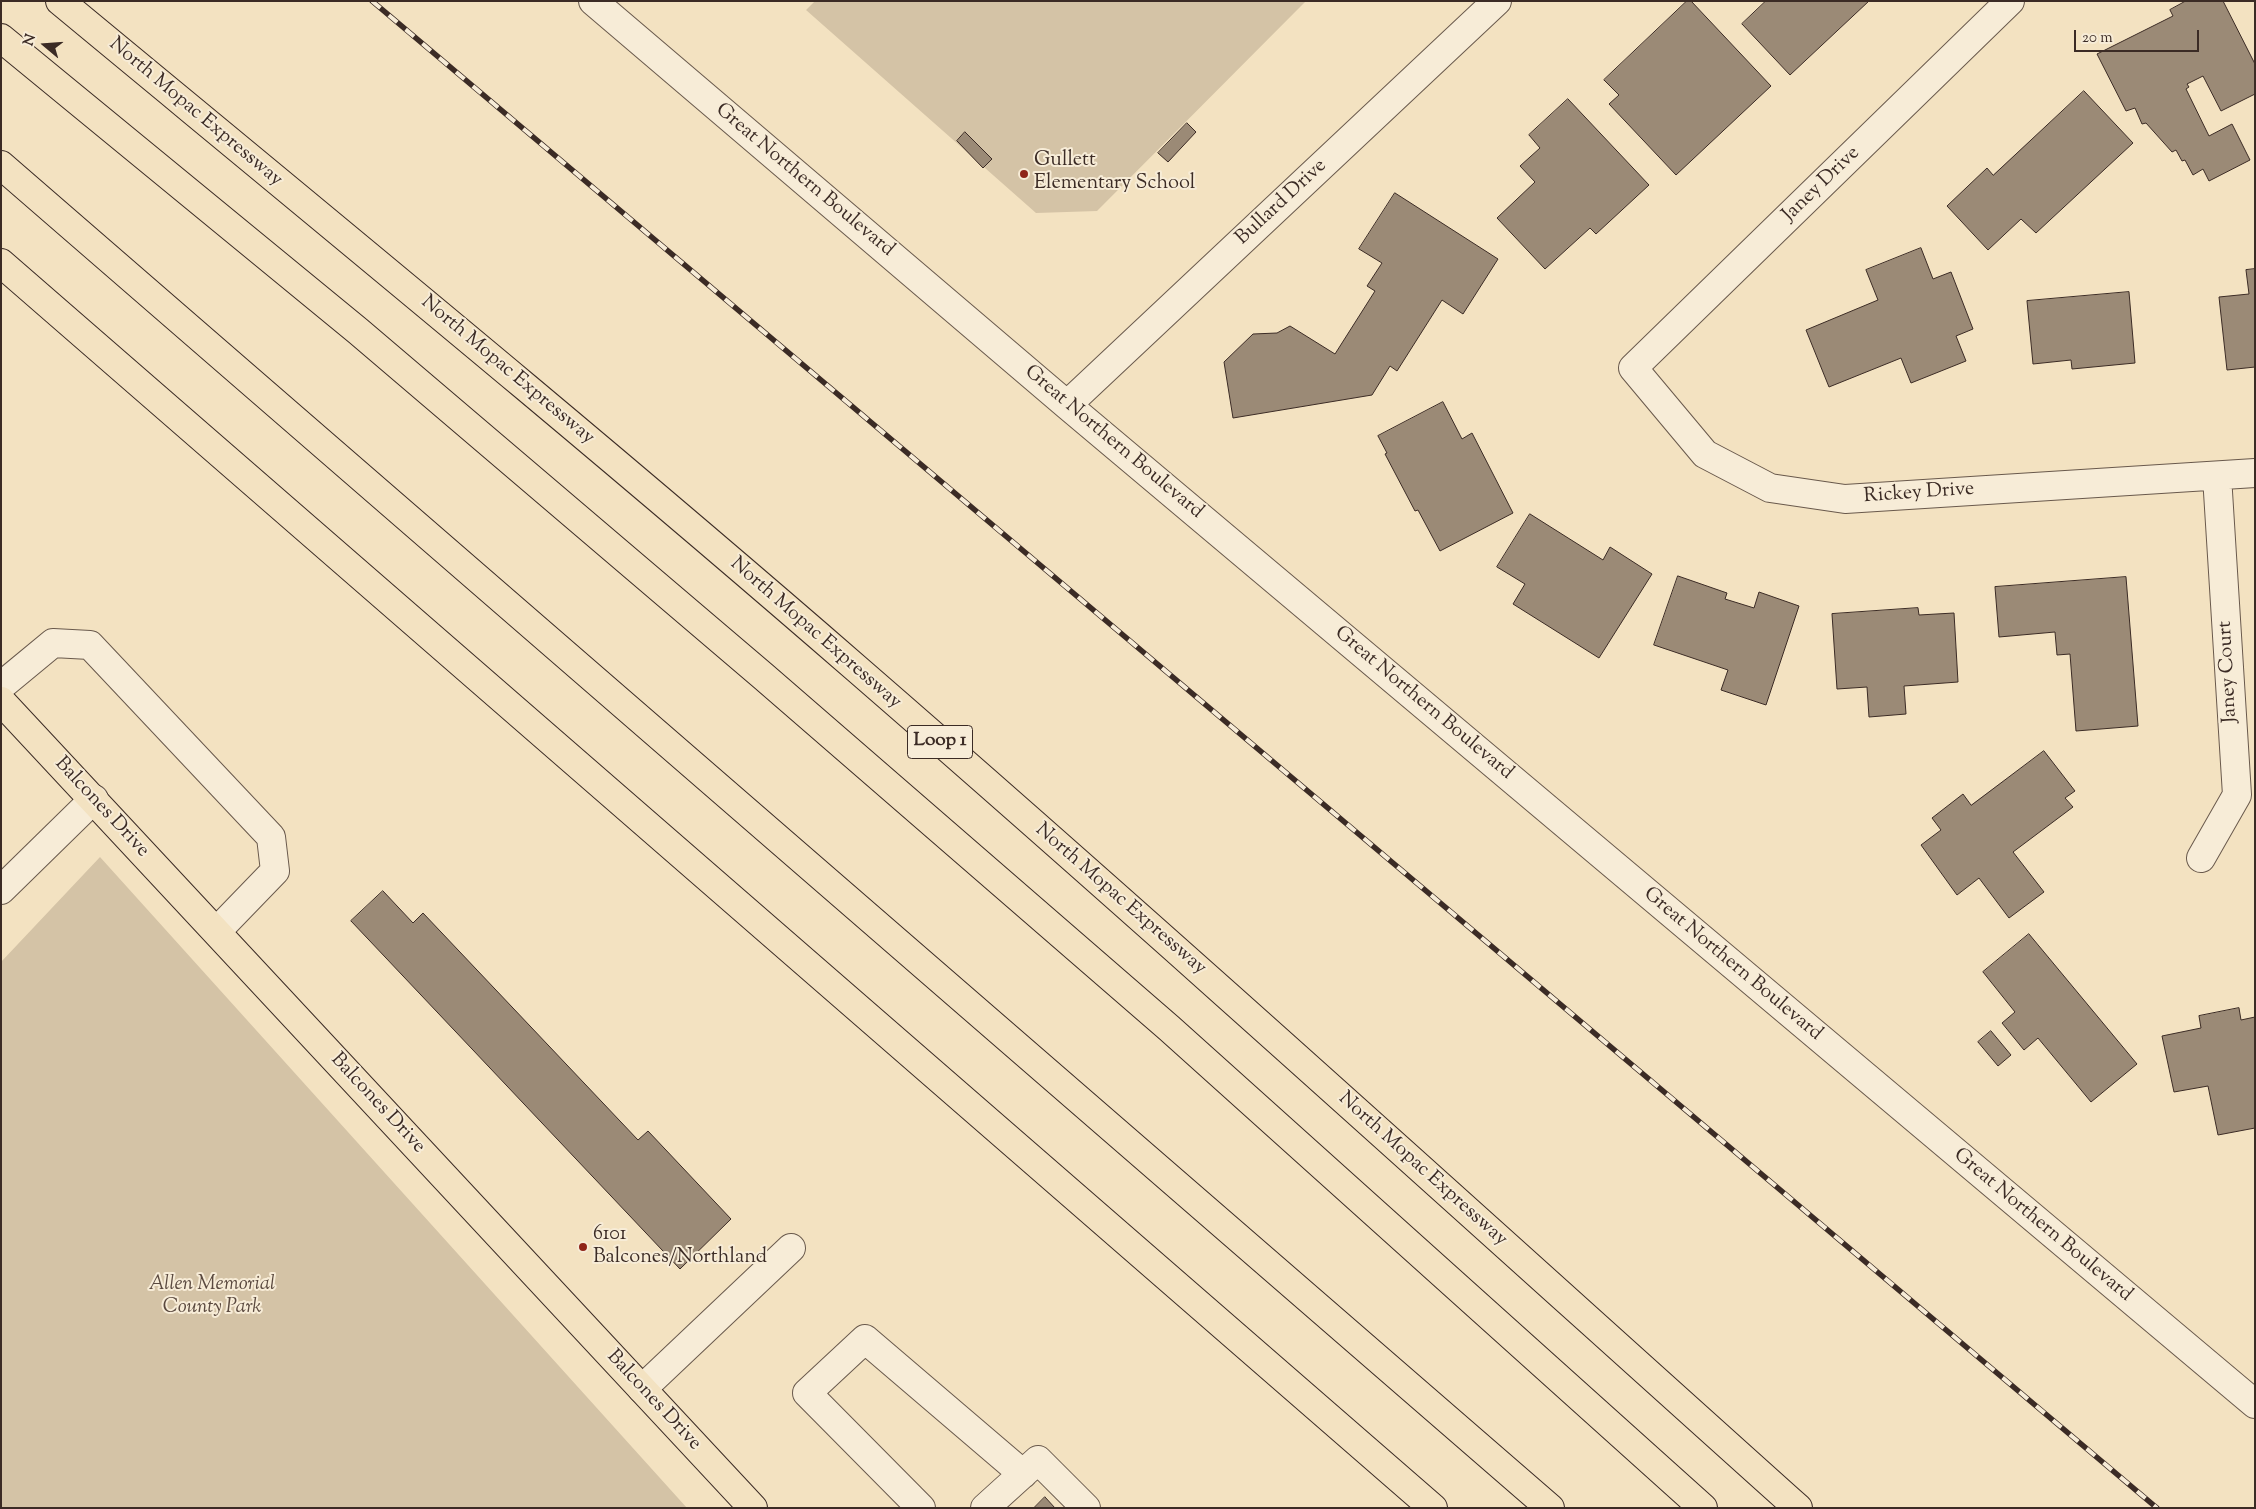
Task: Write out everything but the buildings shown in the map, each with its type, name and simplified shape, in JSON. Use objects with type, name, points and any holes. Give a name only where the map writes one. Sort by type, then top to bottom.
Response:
[{"type":"main road","name":"North Mopac Expressway","points":[[60,1],[523,383],[856,668],[1188,960],[1798,1508]]},
{"type":"main road","points":[[1,38],[358,331],[786,696],[1169,1028],[1703,1508]]},
{"type":"main road","points":[[1,165],[1550,1508]]},
{"type":"main road","points":[[1,263],[1433,1508]]},
{"type":"main road","name":"Balcones Drive","points":[[1,701],[753,1508]]},
{"type":"street","name":"Great Northern Boulevard","points":[[593,1],[1067,405],[2255,1404]]},
{"type":"street","name":"Bullard Drive","points":[[1067,405],[1497,1]]},
{"type":"street","name":"Janey Drive","points":[[1633,368],[2010,1]]},
{"type":"street","name":"Rickey Drive","points":[[1633,368],[1705,454],[1770,488],[1845,499],[2255,473]]},
{"type":"street","name":"Janey Court","points":[[2201,858],[2237,795],[2217,476]]},
{"type":"street","points":[[1,686],[53,643],[90,645],[271,837],[275,871],[216,931]]},
{"type":"street","points":[[1,890],[94,799]]},
{"type":"street","points":[[642,1389],[791,1248]]},
{"type":"street","points":[[921,1508],[806,1393],[865,1339],[1023,1474]]},
{"type":"street","points":[[985,1508],[1038,1460],[1086,1508]]},
{"type":"green space","points":[[815,1],[1306,1],[1097,211],[1036,213],[806,10]]},
{"type":"green space","name":"Allen Memorial County Park","points":[[100,857],[687,1508],[1,1508],[1,962]]},
{"type":"railway","points":[[372,1],[2157,1508]]},
{"type":"place","name":"Gullett Elementary School","points":[[1024,174]]},
{"type":"place","name":"6101 Balcones/Northland","points":[[583,1247]]}]
